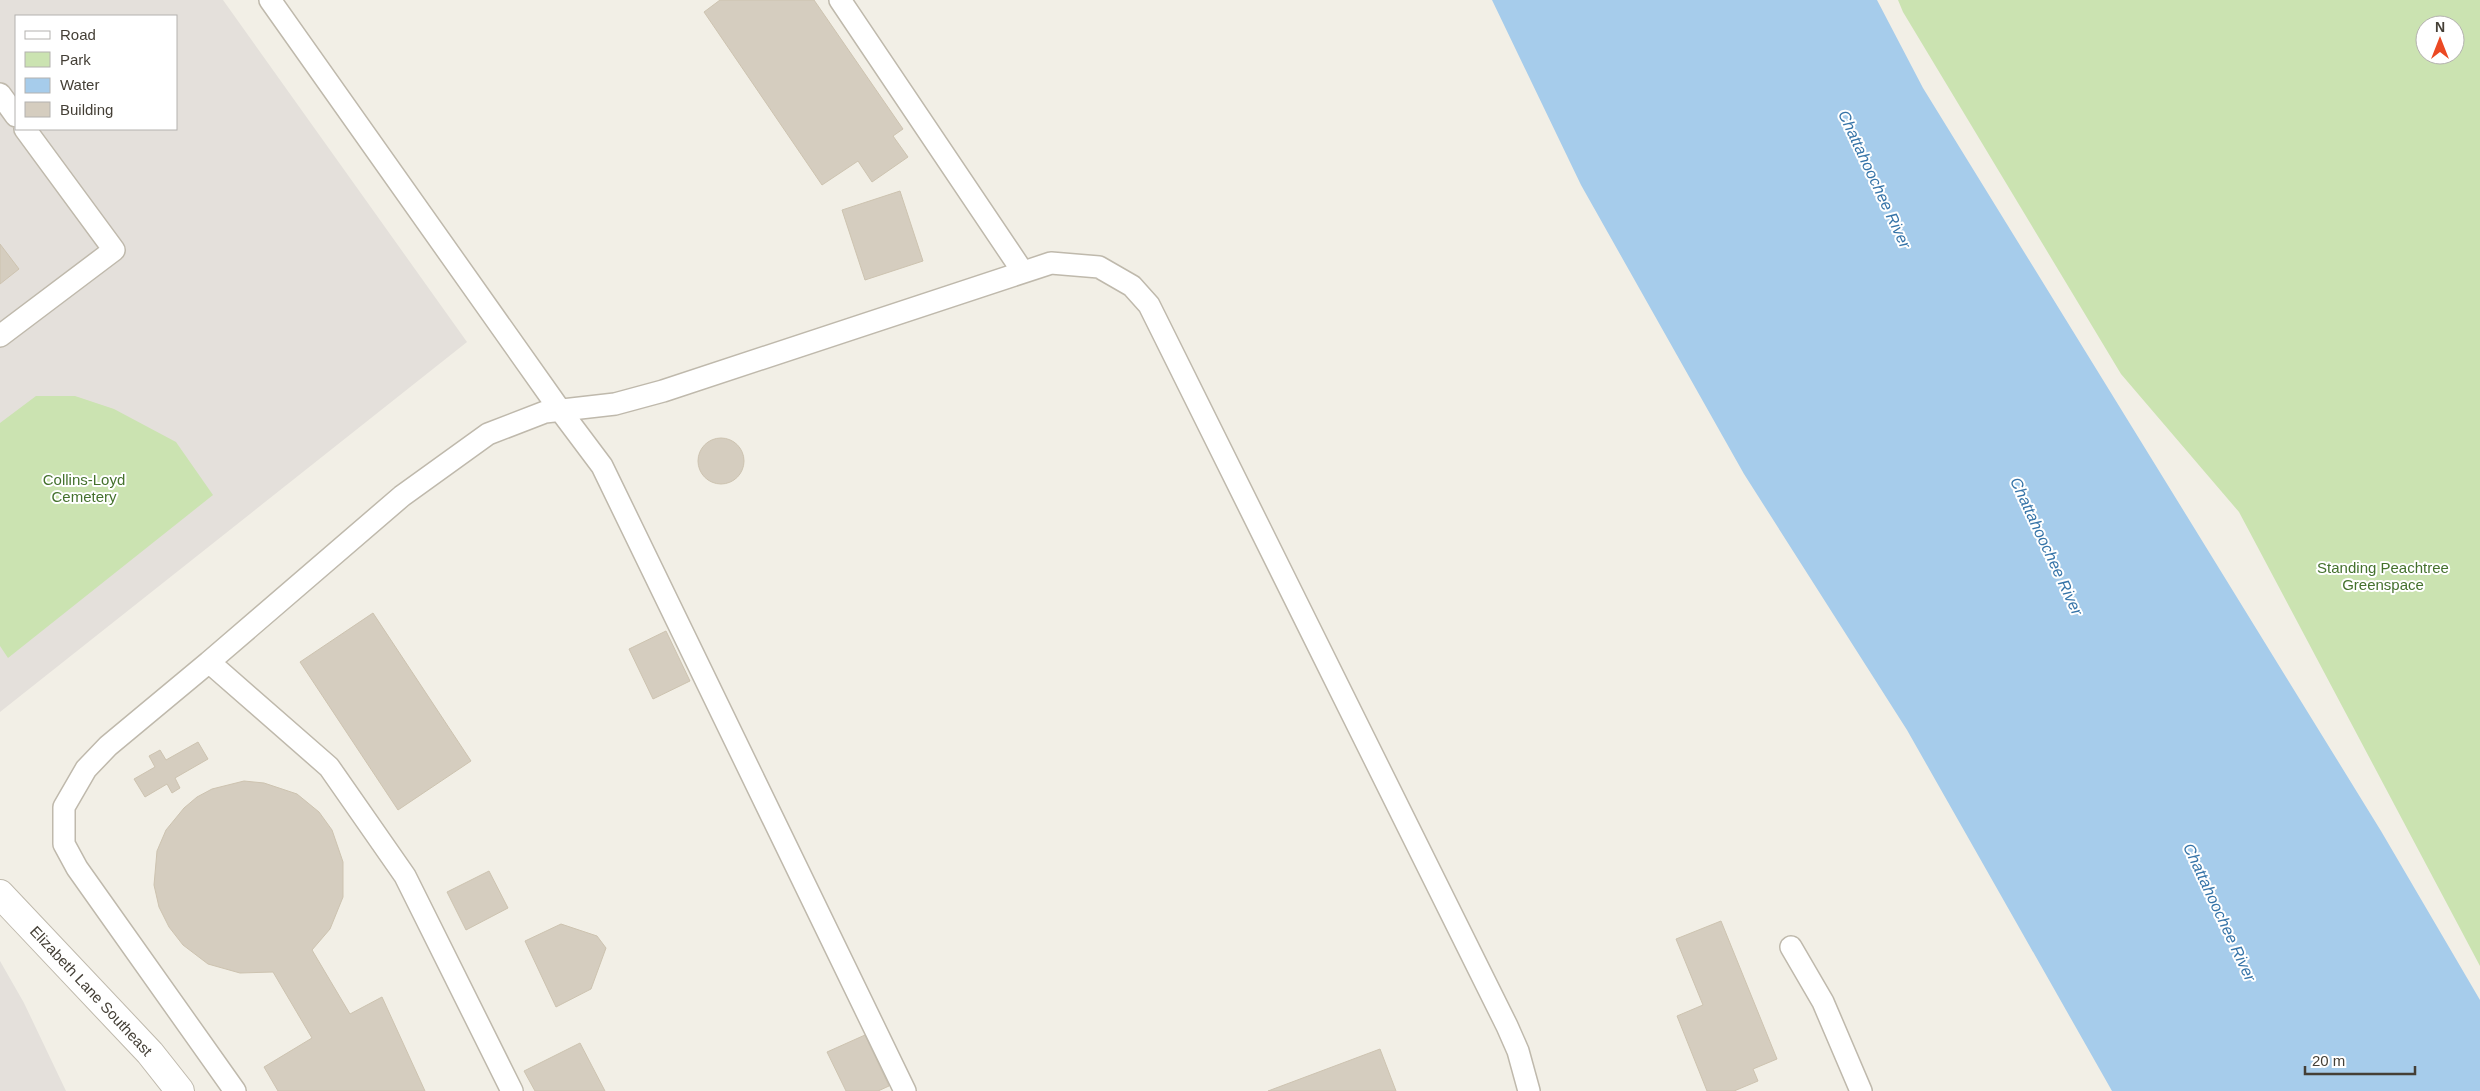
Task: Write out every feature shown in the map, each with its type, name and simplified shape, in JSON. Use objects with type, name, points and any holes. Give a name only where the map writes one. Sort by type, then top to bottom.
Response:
[{"type":"street","name":"Elizabeth Lane Southeast","points":[[0,894],[150,1053],[180,1091]]},
{"type":"lane","points":[[270,0],[560,410],[602,466],[905,1091]]},
{"type":"lane","points":[[840,0],[1023,272]]},
{"type":"lane","points":[[0,94],[15,115]]},
{"type":"lane","points":[[0,336],[114,250],[27,130]]},
{"type":"lane","points":[[235,1091],[77,868],[64,844],[64,806],[86,768],[108,746],[402,496],[488,434],[545,412],[615,404],[663,391],[1051,262],[1099,267],[1132,286],[1149,305],[1507,1026],[1518,1051],[1529,1091]]},
{"type":"lane","points":[[209,662],[329,767],[405,876],[512,1091]]},
{"type":"lane","points":[[1791,947],[1823,1002],[1861,1091]]},
{"type":"shaded area","points":[[0,0],[223,0],[467,342],[0,712]]},
{"type":"shaded area","points":[[0,961],[24,1003],[66,1091],[0,1091]]},
{"type":"green space","name":"Standing Peachtree Greenspace","points":[[1898,0],[2480,0],[2480,966],[2239,512],[2121,374],[1903,12]]},
{"type":"green space","name":"Collins-Loyd Cemetery","points":[[36,396],[75,396],[114,409],[176,442],[213,495],[8,658],[0,646],[0,423]]},
{"type":"water","name":"Chattahoochee River","points":[[1492,0],[1877,0],[1923,88],[2381,831],[2480,1000],[2480,1091],[2112,1091],[1907,730],[1744,474],[1581,185]]},
{"type":"building","points":[[720,0],[814,0],[903,129],[893,136],[908,157],[872,182],[858,161],[822,185],[704,12]]},
{"type":"building","points":[[900,191],[923,261],[865,280],[842,210]]},
{"type":"building","points":[[0,244],[19,269],[0,284]]},
{"type":"building","points":[[721,438],[734,442],[740,448],[744,461],[740,474],[734,480],[721,484],[708,480],[702,474],[698,461],[702,448],[708,442]]},
{"type":"building","points":[[373,613],[471,761],[398,810],[300,662]]},
{"type":"building","points":[[666,631],[690,681],[653,699],[629,649]]},
{"type":"building","points":[[198,742],[208,759],[175,778],[180,788],[172,793],[167,784],[145,797],[134,779],[155,767],[149,756],[160,750],[166,760]]},
{"type":"building","points":[[244,781],[264,783],[297,794],[319,812],[332,830],[343,862],[343,897],[330,929],[312,950],[350,1014],[382,997],[425,1091],[278,1091],[264,1067],[312,1038],[273,972],[240,973],[208,964],[183,945],[169,927],[159,907],[154,885],[157,851],[166,830],[184,808],[197,797],[212,789]]},
{"type":"building","points":[[489,871],[508,908],[466,930],[447,892]]},
{"type":"building","points":[[1721,921],[1777,1059],[1753,1069],[1758,1081],[1734,1091],[1707,1091],[1677,1016],[1703,1005],[1676,939]]},
{"type":"building","points":[[561,924],[597,936],[606,948],[591,989],[556,1007],[525,941]]},
{"type":"building","points":[[865,1035],[889,1086],[878,1091],[846,1091],[827,1052]]},
{"type":"building","points":[[580,1043],[605,1091],[535,1091],[524,1071]]},
{"type":"building","points":[[1380,1049],[1396,1091],[1268,1091]]}]
